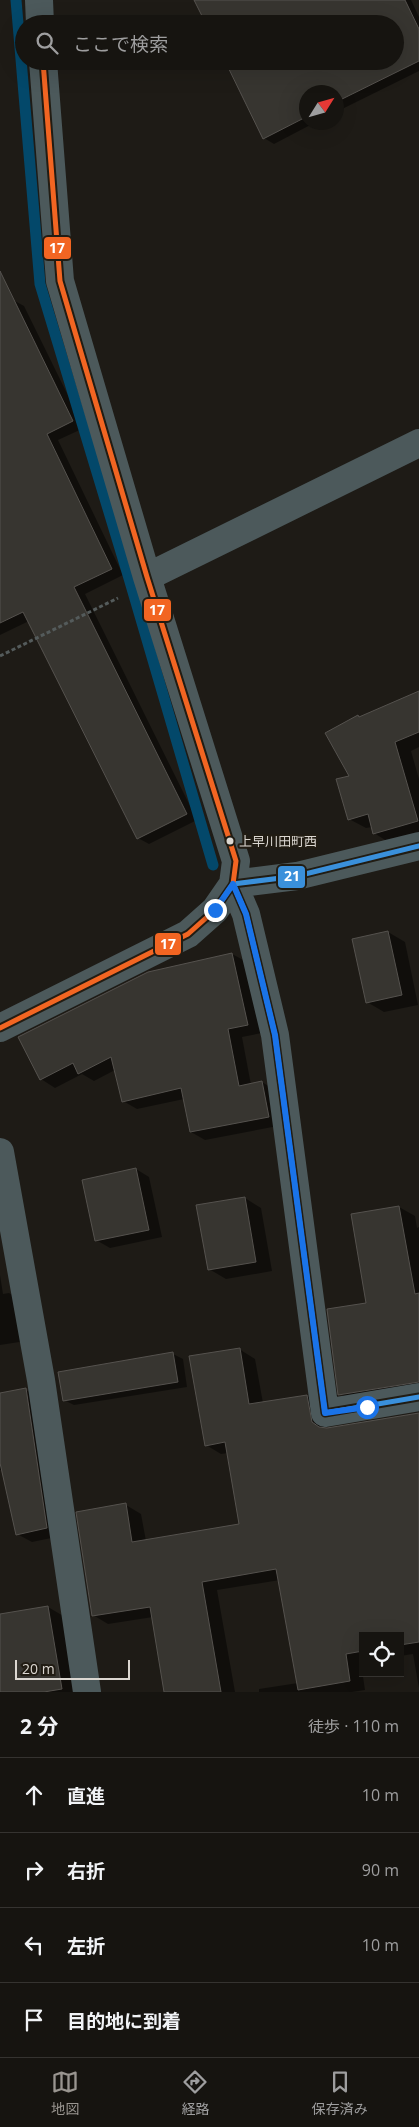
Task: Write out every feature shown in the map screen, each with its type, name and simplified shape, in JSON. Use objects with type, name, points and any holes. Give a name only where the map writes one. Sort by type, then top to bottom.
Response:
[{"type":"street","points":[[38,0],[39,15]]},
{"type":"street","points":[[0,1028],[188,934],[215,910],[233,884],[236,861],[147,577],[60,281],[44,70]]},
{"type":"street","points":[[147,577],[419,443]]},
{"type":"street","points":[[233,884],[298,876],[419,846]]},
{"type":"street","points":[[233,884],[246,914],[275,1035],[325,1413],[419,1397]]},
{"type":"street","points":[[0,1152],[41,1380],[87,1692]]},
{"type":"path","points":[[0,656],[130,592],[147,577]]},
{"type":"building","points":[[194,0],[405,0],[419,29],[419,61],[404,68],[404,15],[202,15]]},
{"type":"building","points":[[229,70],[401,70],[344,98],[344,85],[299,85],[299,121],[263,139]]},
{"type":"building","points":[[0,271],[73,421],[47,434],[112,569],[74,587],[187,814],[137,839],[23,612],[0,623]]},
{"type":"building","points":[[419,691],[419,732],[395,742],[418,821],[373,834],[368,814],[348,820],[336,779],[349,776],[325,733],[358,715],[359,717]]},
{"type":"building","points":[[388,931],[402,995],[366,1003],[352,939]]},
{"type":"building","points":[[232,953],[248,1025],[228,1029],[239,1086],[262,1081],[269,1117],[190,1132],[181,1088],[122,1102],[111,1057],[78,1074],[73,1063],[40,1080],[18,1037],[148,972]]},
{"type":"building","points":[[136,1168],[149,1230],[95,1241],[82,1180]]},
{"type":"building","points":[[245,1197],[256,1262],[208,1270],[196,1205]]},
{"type":"building","points":[[399,1206],[415,1294],[419,1293],[419,1382],[338,1395],[327,1309],[366,1303],[351,1214]]},
{"type":"building","points":[[240,1348],[249,1404],[307,1395],[312,1422],[319,1427],[327,1428],[419,1413],[419,1642],[404,1644],[404,1632],[359,1632],[359,1652],[346,1654],[350,1681],[298,1690],[276,1569],[202,1582],[221,1692],[164,1692],[150,1607],[92,1616],[76,1512],[126,1503],[132,1542],[239,1524],[225,1442],[205,1446],[189,1356]]},
{"type":"building","points":[[173,1352],[178,1382],[63,1401],[58,1372]]},
{"type":"building","points":[[26,1388],[47,1528],[16,1535],[0,1463],[0,1393]]},
{"type":"building","points":[[48,1606],[62,1689],[44,1692],[0,1692],[0,1614]]},
{"type":"waterway","points":[[16,0],[17,15]]},
{"type":"waterway","points":[[22,70],[40,284],[213,865]]},
{"type":"transit line","name":"17","points":[[0,1028],[188,934],[215,910],[233,884],[236,861],[147,577],[60,281],[44,70]]},
{"type":"transit line","name":"21","points":[[419,846],[297,876],[233,884],[246,914],[275,1035],[325,1413],[419,1397]]},
{"type":"place","name":"上早川田町西","points":[[230,841]]},
{"type":"route","points":[[215,910],[233,884],[246,914],[275,1035],[325,1413],[367,1407]]}]
